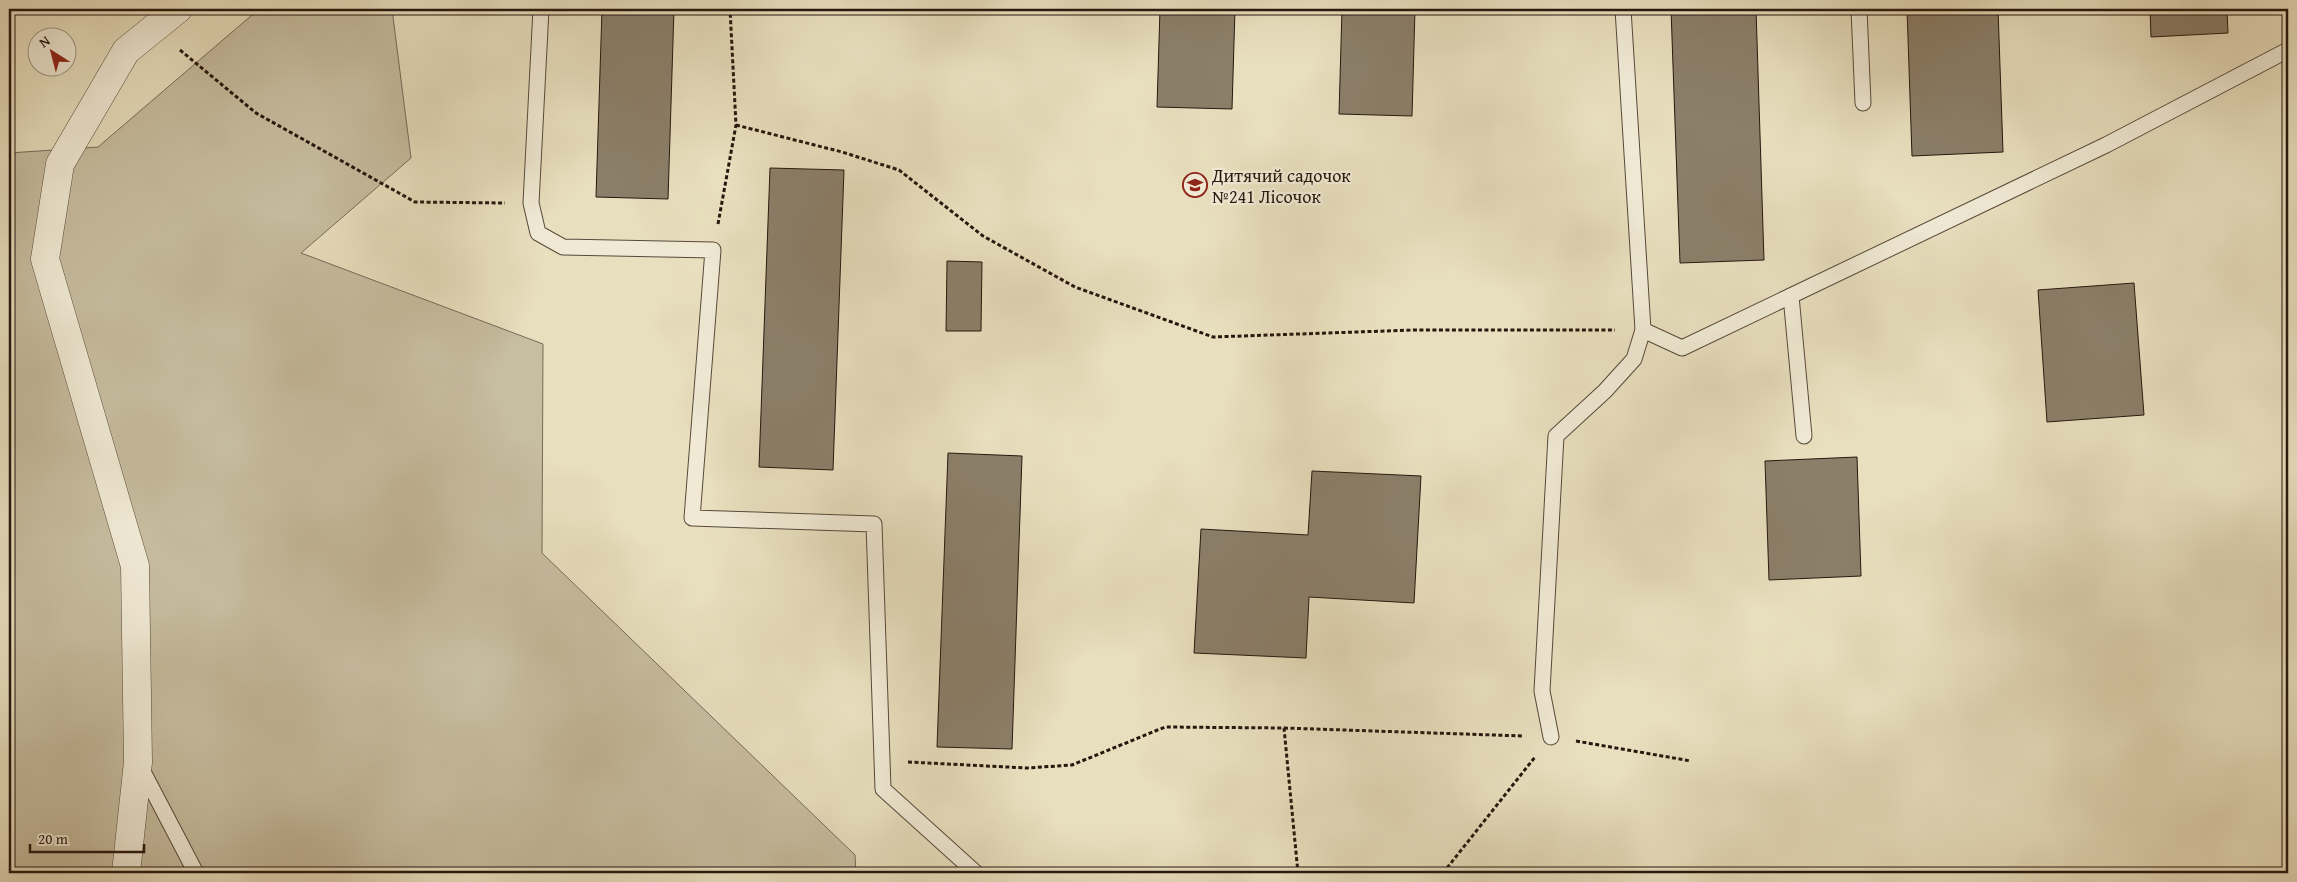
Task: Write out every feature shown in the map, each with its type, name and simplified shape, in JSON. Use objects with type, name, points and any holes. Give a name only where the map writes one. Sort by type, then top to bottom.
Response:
[{"type":"street","points":[[126,873],[138,762],[135,566],[45,259],[60,164],[126,51],[163,15]]},
{"type":"lane","points":[[541,9],[530,203],[538,233],[563,247],[713,250],[692,518],[874,524],[883,789],[976,873]]},
{"type":"lane","points":[[1551,737],[1542,691],[1556,436],[1605,392],[1634,360],[1643,330],[1623,9]]},
{"type":"lane","points":[[1859,9],[1862,103]]},
{"type":"lane","points":[[1643,330],[1682,348],[2106,145],[2288,50]]},
{"type":"lane","points":[[1791,296],[1804,436]]},
{"type":"lane","points":[[138,762],[196,873]]},
{"type":"path","points":[[713,250],[736,125],[730,9]]},
{"type":"path","points":[[163,15],[256,114],[415,202],[530,203]]},
{"type":"path","points":[[736,125],[842,152],[899,170],[983,236],[1075,287],[1213,337],[1414,330],[1643,330]]},
{"type":"path","points":[[882,761],[1027,768],[1072,765],[1165,727],[1284,728],[1551,737],[1691,761]]},
{"type":"path","points":[[1284,728],[1298,873]]},
{"type":"path","points":[[1443,873],[1551,737]]},
{"type":"shaded area","points":[[259,9],[392,9],[411,158],[301,253],[543,344],[542,553],[855,855],[856,873],[9,873],[9,153],[98,147]]},
{"type":"building","points":[[602,9],[674,9],[668,199],[596,197]]},
{"type":"building","points":[[1160,9],[1235,9],[1232,109],[1157,107]]},
{"type":"building","points":[[1342,9],[1415,9],[1412,116],[1339,114]]},
{"type":"building","points":[[1671,9],[1756,9],[1764,260],[1680,263]]},
{"type":"building","points":[[1907,9],[1998,9],[2003,152],[1912,156]]},
{"type":"building","points":[[2150,9],[2227,9],[2228,33],[2151,37]]},
{"type":"building","points":[[770,168],[844,170],[833,470],[759,467]]},
{"type":"building","points":[[947,261],[982,262],[981,331],[946,331]]},
{"type":"building","points":[[2134,283],[2144,415],[2047,422],[2038,290]]},
{"type":"building","points":[[948,453],[1022,456],[1012,749],[937,747]]},
{"type":"building","points":[[1857,457],[1861,576],[1769,580],[1765,461]]},
{"type":"building","points":[[1312,471],[1421,476],[1414,603],[1309,597],[1306,658],[1194,653],[1201,529],[1308,535]]},
{"type":"place","name":"Дитячий садочок №241 Лісочок","points":[[1195,185]]}]
